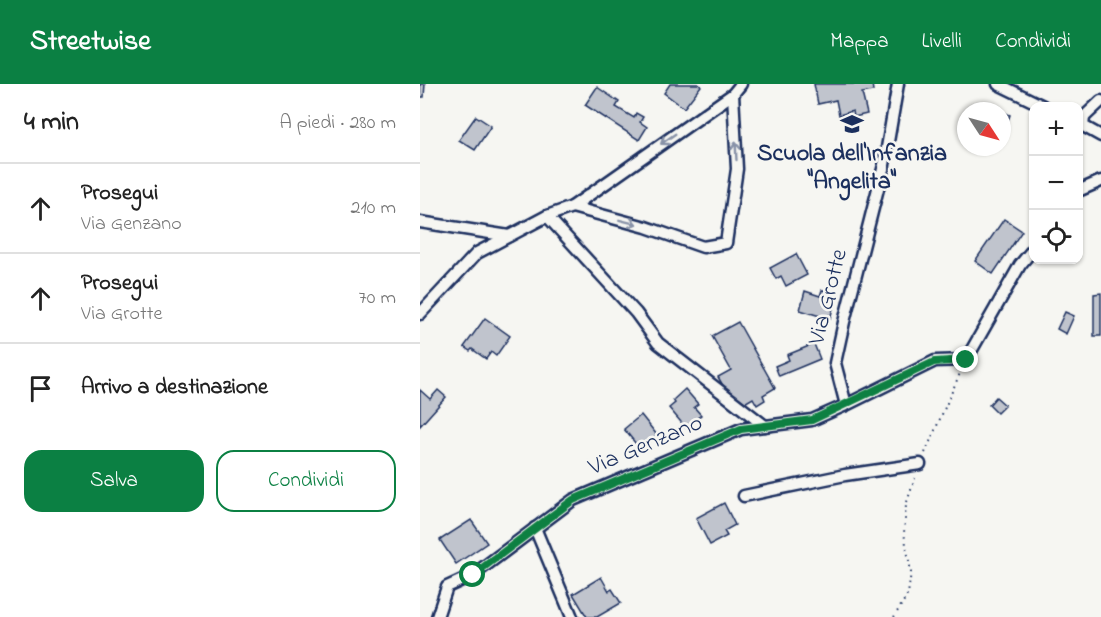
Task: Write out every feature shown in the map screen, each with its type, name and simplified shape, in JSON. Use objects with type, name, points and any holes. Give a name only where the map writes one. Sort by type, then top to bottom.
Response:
[{"type":"street","points":[[420,314],[477,253],[547,216],[572,207],[733,94],[741,84]]},
{"type":"street","name":"Via Grotte","points":[[846,405],[835,363],[884,165],[898,84]]},
{"type":"street","points":[[998,84],[1035,102]]},
{"type":"street","points":[[572,207],[646,227],[703,247],[726,243],[736,169],[733,94]]},
{"type":"street","points":[[1083,115],[1101,101]]},
{"type":"street","points":[[1083,126],[1101,136]]},
{"type":"street","points":[[1083,189],[1101,181]]},
{"type":"street","points":[[547,216],[636,313],[658,343],[765,426]]},
{"type":"street","points":[[420,222],[509,236]]},
{"type":"street","points":[[846,405],[934,362],[966,360],[1020,265],[1029,254]]},
{"type":"street","name":"Via Genzano","points":[[437,617],[447,587],[473,575],[573,500],[741,429],[812,420],[846,405]]},
{"type":"street","points":[[744,496],[845,475],[920,464]]},
{"type":"street","points":[[535,528],[572,617]]},
{"type":"path","points":[[894,617],[908,594],[911,572],[904,532],[906,505],[920,464],[966,360]]},
{"type":"building","points":[[420,84],[425,84],[424,97],[420,97]]},
{"type":"building","points":[[670,84],[698,84],[701,86],[684,108],[664,93]]},
{"type":"building","points":[[814,84],[872,84],[873,91],[862,93],[867,114],[854,117],[853,111],[839,115],[836,100],[818,104]]},
{"type":"building","points":[[597,87],[619,102],[616,107],[634,118],[636,113],[643,117],[640,122],[647,127],[639,140],[585,105]]},
{"type":"building","points":[[476,116],[491,126],[475,150],[459,140]]},
{"type":"building","points":[[1004,219],[1022,231],[993,274],[975,261]]},
{"type":"building","points":[[796,254],[807,275],[786,286],[781,276],[776,279],[770,268]]},
{"type":"building","points":[[822,290],[830,292],[828,299],[835,301],[830,319],[800,310],[805,291],[820,296]]},
{"type":"building","points":[[1101,293],[1101,336],[1094,336],[1094,294]]},
{"type":"building","points":[[1065,312],[1074,316],[1066,334],[1057,329]]},
{"type":"building","points":[[485,318],[510,336],[496,356],[491,352],[486,359],[472,349],[470,351],[464,347]]},
{"type":"building","points":[[738,322],[775,388],[763,395],[765,400],[757,405],[753,398],[736,408],[718,377],[731,370],[712,336]]},
{"type":"building","points":[[814,344],[820,359],[779,376],[775,366],[789,360],[787,355]]},
{"type":"building","points":[[685,389],[698,404],[694,407],[701,415],[686,428],[669,408],[675,403],[673,400]]},
{"type":"building","points":[[420,390],[430,399],[438,390],[446,397],[420,426]]},
{"type":"building","points":[[996,397],[1005,405],[997,413],[989,405]]},
{"type":"building","points":[[641,415],[657,435],[640,449],[624,429]]},
{"type":"building","points":[[724,503],[735,525],[724,531],[727,536],[710,545],[696,518]]},
{"type":"building","points":[[471,520],[487,543],[456,564],[440,540]]},
{"type":"building","points":[[601,577],[609,591],[612,589],[621,603],[597,617],[587,617],[573,594]]},
{"type":"place","name":"Scuola dell'Infanzia \"Angelita\"","points":[[852,124]]},
{"type":"route","points":[[473,575],[573,500],[741,429],[812,420],[934,362],[966,360]]}]
